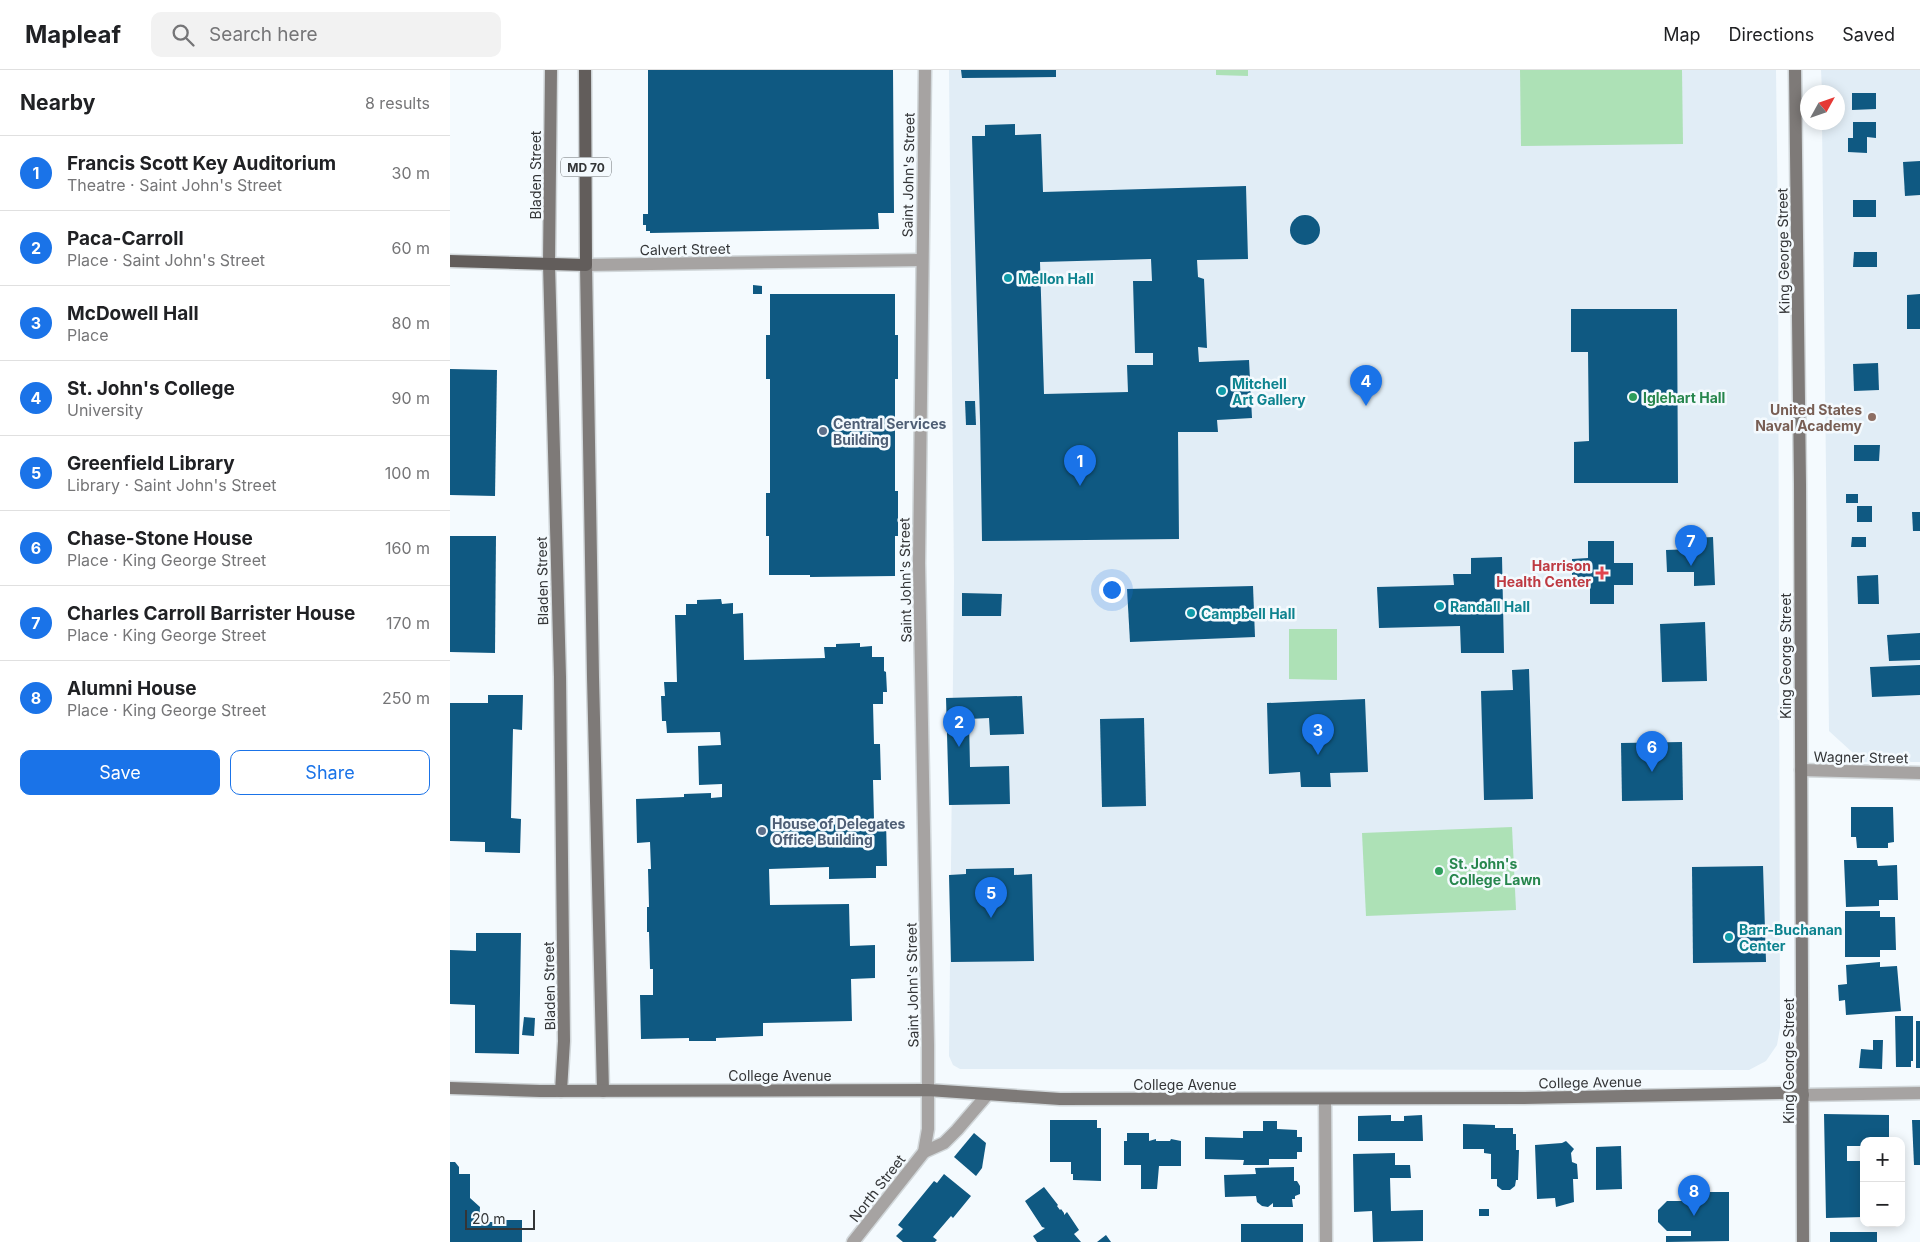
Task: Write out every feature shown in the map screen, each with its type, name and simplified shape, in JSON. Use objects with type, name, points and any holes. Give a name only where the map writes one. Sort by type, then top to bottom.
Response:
[{"type":"main road","name":"Bladen Street","points":[[551,70],[550,264],[560,677],[564,1041],[561,1091]]},
{"type":"main road","name":"MD 70","points":[[585,70],[586,265],[593,677],[603,1091]]},
{"type":"main road","name":"King George Street","points":[[1795,70],[1798,279],[1803,1242]]},
{"type":"main road","name":"Calvert Street","points":[[450,261],[586,265]]},
{"type":"main road","name":"College Avenue","points":[[450,1088],[561,1091],[928,1090],[1060,1099],[1522,1098],[1803,1094]]},
{"type":"street","name":"Saint John's Street","points":[[925,70],[921,260],[919,563],[928,1090]]},
{"type":"street","name":"Calvert Street","points":[[586,265],[921,260]]},
{"type":"street","name":"Wagner Street","points":[[1801,770],[1920,773]]},
{"type":"street","name":"North Street","points":[[924,1152],[928,1129],[928,1090]]},
{"type":"street","name":"College Avenue","points":[[1803,1094],[1920,1093]]},
{"type":"street","name":"North Street","points":[[853,1242],[924,1152],[944,1143],[958,1130],[987,1095]]},
{"type":"street","points":[[1325,1099],[1326,1242]]},
{"type":"shaded area","points":[[949,70],[1776,70],[1780,1028],[1777,1045],[1766,1061],[1749,1070],[960,1069],[953,1065],[949,1056],[954,580]]},
{"type":"shaded area","name":"United States Naval Academy","points":[[1821,70],[1920,70],[1920,762],[1863,762],[1829,731],[1822,130],[1845,130],[1845,85],[1822,85]]},
{"type":"green space","points":[[1216,70],[1248,70],[1248,76],[1216,75]]},
{"type":"green space","points":[[1520,70],[1682,70],[1683,144],[1521,146]]},
{"type":"green space","points":[[1289,629],[1337,629],[1337,680],[1289,679]]},
{"type":"green space","name":"St. John's College Lawn","points":[[1512,827],[1516,910],[1366,916],[1362,833]]},
{"type":"building","points":[[648,70],[893,70],[894,213],[878,213],[879,229],[650,233],[650,231],[646,231],[646,225],[643,225],[643,214],[648,214]]},
{"type":"building","points":[[961,70],[1056,70],[1056,77],[962,78]]},
{"type":"building","points":[[1852,93],[1876,93],[1876,109],[1852,110]]},
{"type":"building","points":[[1853,122],[1876,122],[1876,138],[1867,137],[1867,153],[1848,152],[1848,138],[1853,138]]},
{"type":"building","name":"Mellon Hall","points":[[1015,124],[1015,135],[1041,134],[1043,192],[1246,186],[1248,259],[1197,260],[1198,277],[1204,279],[1207,348],[1198,347],[1199,362],[1249,360],[1252,418],[1217,420],[1218,432],[1178,432],[1179,539],[982,541],[972,136],[985,136],[985,125]],"holes":[[[1151,259],[1152,281],[1133,281],[1135,353],[1153,353],[1153,365],[1127,365],[1128,392],[1044,394],[1040,262]]]},
{"type":"building","points":[[1920,161],[1920,195],[1905,196],[1903,162]]},
{"type":"building","points":[[1853,200],[1876,200],[1876,217],[1853,217]]},
{"type":"building","points":[[1305,215],[1315,220],[1320,230],[1315,240],[1305,245],[1295,240],[1290,230],[1295,220]]},
{"type":"building","points":[[1854,252],[1877,252],[1877,267],[1853,267]]},
{"type":"building","points":[[753,285],[762,286],[762,294],[753,294]]},
{"type":"building","points":[[770,294],[895,294],[895,335],[898,335],[898,379],[895,379],[895,491],[898,491],[898,536],[895,536],[895,576],[810,577],[810,575],[769,575],[769,536],[766,536],[766,493],[770,493],[770,379],[766,379],[766,335],[770,335]]},
{"type":"building","points":[[1920,294],[1920,329],[1907,329],[1907,295]]},
{"type":"building","name":"Iglehart Hall","points":[[1571,309],[1677,309],[1678,483],[1574,483],[1574,442],[1589,441],[1588,352],[1571,352]]},
{"type":"building","points":[[1878,363],[1879,390],[1854,391],[1853,364]]},
{"type":"building","points":[[450,369],[497,370],[495,496],[450,495]]},
{"type":"building","points":[[965,401],[975,401],[976,425],[966,425]]},
{"type":"building","points":[[1854,445],[1880,445],[1879,461],[1854,461]]},
{"type":"building","points":[[1846,494],[1858,494],[1858,503],[1846,503]]},
{"type":"building","points":[[1857,506],[1872,506],[1872,522],[1857,522]]},
{"type":"building","points":[[1912,512],[1920,512],[1920,531],[1913,531]]},
{"type":"building","points":[[450,536],[496,536],[495,653],[450,652]]},
{"type":"building","points":[[1713,537],[1715,585],[1694,586],[1694,572],[1667,572],[1666,550],[1693,549],[1693,538]]},
{"type":"building","points":[[1852,537],[1866,537],[1866,547],[1851,547]]},
{"type":"building","name":"Harrison Health Center","points":[[1588,541],[1614,541],[1614,563],[1633,563],[1633,585],[1614,585],[1614,604],[1590,604],[1590,584],[1572,584],[1572,559],[1588,558]]},
{"type":"building","name":"Randall Hall","points":[[1502,557],[1504,653],[1461,653],[1460,626],[1379,628],[1377,587],[1454,585],[1453,574],[1471,574],[1471,558]]},
{"type":"building","points":[[1878,575],[1879,604],[1858,604],[1857,576]]},
{"type":"building","name":"Campbell Hall","points":[[1253,586],[1255,637],[1130,642],[1127,589]]},
{"type":"building","points":[[962,593],[1002,594],[1001,616],[962,616]]},
{"type":"building","name":"House of Delegates Office Building","points":[[721,599],[722,604],[733,603],[733,614],[743,613],[744,660],[825,658],[824,647],[836,647],[836,644],[860,643],[860,647],[872,646],[872,657],[884,657],[887,692],[883,692],[883,704],[873,704],[874,744],[880,744],[881,780],[873,780],[874,819],[886,819],[887,866],[876,866],[876,878],[829,879],[829,867],[769,869],[770,905],[849,904],[850,946],[875,945],[875,978],[851,979],[852,1021],[763,1023],[763,1036],[716,1038],[716,1041],[689,1041],[689,1038],[641,1039],[640,995],[653,995],[653,969],[650,969],[649,932],[647,932],[647,907],[649,907],[648,869],[651,869],[650,842],[637,843],[636,799],[684,797],[684,794],[711,793],[711,798],[722,797],[722,784],[699,785],[698,746],[721,745],[720,732],[667,733],[666,721],[662,721],[661,696],[665,696],[664,682],[677,682],[675,615],[686,615],[686,604],[697,604],[697,600]]},
{"type":"building","points":[[1705,622],[1707,681],[1662,682],[1660,624]]},
{"type":"building","points":[[1920,633],[1920,660],[1889,661],[1887,635]]},
{"type":"building","points":[[1920,665],[1920,695],[1872,697],[1870,667]]},
{"type":"building","points":[[1529,669],[1533,799],[1484,800],[1481,691],[1513,690],[1512,670]]},
{"type":"building","points":[[488,695],[523,695],[522,730],[513,729],[511,818],[521,819],[520,853],[485,852],[485,842],[450,841],[450,703],[488,703]]},
{"type":"building","points":[[1022,696],[1024,734],[990,735],[989,718],[969,719],[970,767],[1009,766],[1010,804],[949,805],[946,698]]},
{"type":"building","points":[[1365,699],[1368,772],[1330,773],[1331,787],[1301,787],[1300,772],[1269,774],[1267,703]]},
{"type":"building","points":[[1144,718],[1146,806],[1102,807],[1100,719]]},
{"type":"building","points":[[1682,742],[1683,800],[1622,801],[1621,743]]},
{"type":"building","points":[[1851,807],[1893,807],[1894,842],[1888,843],[1888,848],[1857,848],[1856,837],[1851,837]]},
{"type":"building","points":[[1844,860],[1877,860],[1878,866],[1897,865],[1898,900],[1879,900],[1879,906],[1846,907]]},
{"type":"building","name":"Barr-Buchanan Center","points":[[1763,866],[1766,962],[1693,963],[1692,867]]},
{"type":"building","points":[[1014,868],[1014,875],[1032,874],[1034,961],[951,962],[949,875],[966,874],[966,869]]},
{"type":"building","points":[[1845,911],[1880,911],[1880,917],[1895,917],[1896,950],[1880,950],[1880,957],[1845,957]]},
{"type":"building","points":[[476,933],[521,933],[519,1054],[475,1053],[475,1005],[450,1004],[450,950],[476,951]]},
{"type":"building","points":[[1880,962],[1880,967],[1897,966],[1901,1011],[1846,1015],[1845,1000],[1839,1001],[1838,985],[1847,984],[1846,965]]},
{"type":"building","points":[[1895,1016],[1913,1016],[1913,1061],[1911,1061],[1911,1067],[1896,1067]]},
{"type":"building","points":[[524,1017],[535,1018],[534,1036],[522,1035]]},
{"type":"building","points":[[1916,1021],[1920,1021],[1920,1068],[1916,1068]]},
{"type":"building","points":[[1873,1040],[1883,1040],[1882,1069],[1859,1068],[1861,1049],[1873,1050]]},
{"type":"building","points":[[1824,1114],[1889,1115],[1889,1137],[1860,1137],[1860,1146],[1847,1146],[1847,1161],[1860,1161],[1860,1217],[1826,1218]]},
{"type":"building","points":[[1391,1115],[1391,1121],[1404,1121],[1404,1116],[1422,1115],[1423,1141],[1358,1141],[1358,1116]]},
{"type":"building","points":[[1050,1120],[1097,1120],[1097,1128],[1101,1128],[1101,1181],[1073,1180],[1071,1162],[1050,1162]]},
{"type":"building","points":[[1912,1120],[1920,1120],[1920,1165],[1914,1165]]},
{"type":"building","points":[[1263,1121],[1277,1121],[1277,1129],[1297,1130],[1297,1137],[1302,1137],[1302,1152],[1297,1152],[1297,1159],[1269,1159],[1269,1165],[1243,1165],[1244,1160],[1205,1159],[1205,1137],[1243,1138],[1243,1131],[1263,1131]]},
{"type":"building","points":[[1463,1124],[1495,1125],[1495,1128],[1513,1128],[1513,1134],[1516,1134],[1516,1150],[1519,1150],[1518,1180],[1516,1180],[1515,1186],[1510,1190],[1502,1190],[1497,1186],[1497,1179],[1491,1179],[1491,1154],[1484,1153],[1484,1149],[1463,1149]]},
{"type":"building","points":[[974,1133],[986,1143],[982,1168],[976,1176],[954,1157]]},
{"type":"building","points":[[1127,1133],[1149,1133],[1149,1141],[1156,1139],[1156,1141],[1170,1141],[1171,1139],[1181,1141],[1181,1166],[1159,1166],[1157,1189],[1141,1189],[1141,1165],[1124,1165],[1124,1141],[1127,1141]]},
{"type":"building","points":[[1566,1141],[1574,1149],[1571,1153],[1572,1162],[1577,1164],[1578,1179],[1573,1179],[1574,1202],[1556,1207],[1555,1198],[1537,1199],[1535,1145]]},
{"type":"building","points":[[1621,1146],[1622,1189],[1596,1190],[1596,1147]]},
{"type":"building","points":[[1395,1153],[1395,1165],[1410,1165],[1411,1178],[1390,1178],[1391,1211],[1423,1210],[1423,1241],[1373,1242],[1372,1211],[1354,1212],[1353,1154]]},
{"type":"building","points":[[450,1162],[455,1162],[459,1167],[459,1174],[470,1174],[470,1198],[480,1207],[479,1222],[522,1220],[522,1242],[450,1242]]},
{"type":"building","points":[[1294,1167],[1294,1181],[1297,1181],[1300,1186],[1300,1194],[1295,1196],[1295,1199],[1292,1199],[1293,1207],[1273,1207],[1273,1203],[1268,1207],[1262,1206],[1257,1202],[1256,1196],[1225,1197],[1224,1175],[1256,1174],[1255,1168]]},
{"type":"building","points":[[944,1174],[971,1196],[953,1218],[951,1216],[933,1237],[937,1240],[935,1242],[903,1242],[896,1236],[903,1229],[898,1225],[934,1181],[937,1183]]},
{"type":"building","points":[[1044,1187],[1064,1215],[1067,1212],[1079,1230],[1074,1234],[1081,1242],[1037,1242],[1033,1236],[1045,1228],[1042,1227],[1025,1201]]},
{"type":"building","points":[[1690,1192],[1729,1192],[1729,1241],[1666,1242],[1666,1236],[1691,1236],[1691,1231],[1667,1231],[1658,1222],[1658,1210],[1667,1201],[1691,1201]]},
{"type":"building","points":[[1479,1209],[1489,1209],[1489,1216],[1479,1216]]},
{"type":"building","points":[[1241,1224],[1303,1224],[1303,1242],[1241,1242]]},
{"type":"building","points":[[1830,1232],[1877,1232],[1877,1242],[1830,1242]]},
{"type":"building","points":[[1106,1235],[1111,1242],[1097,1242]]},
{"type":"place","name":"Mellon Hall","points":[[1008,278]]},
{"type":"place","name":"Mitchell Art Gallery","points":[[1222,391]]},
{"type":"place","name":"Iglehart Hall","points":[[1633,397]]},
{"type":"place","name":"St. John's College","points":[[1366,406]]},
{"type":"place","name":"United States Naval Academy","points":[[1872,417]]},
{"type":"place","name":"Central Services Building","points":[[823,431]]},
{"type":"place","name":"Francis Scott Key Auditorium","points":[[1080,486]]},
{"type":"place","name":"Charles Carroll Barrister House","points":[[1691,566]]},
{"type":"place","name":"Harrison Health Center","points":[[1602,573]]},
{"type":"place","name":"Randall Hall","points":[[1440,606]]},
{"type":"place","name":"Campbell Hall","points":[[1191,613]]},
{"type":"place","name":"Paca-Carroll","points":[[959,747]]},
{"type":"place","name":"McDowell Hall","points":[[1318,755]]},
{"type":"place","name":"Chase-Stone House","points":[[1652,772]]},
{"type":"place","name":"House of Delegates Office Building","points":[[762,831]]},
{"type":"place","name":"St. John's College Lawn","points":[[1439,871]]},
{"type":"place","name":"Greenfield Library","points":[[991,918]]},
{"type":"place","name":"Barr-Buchanan Center","points":[[1729,937]]},
{"type":"place","name":"Alumni House","points":[[1694,1216]]}]
